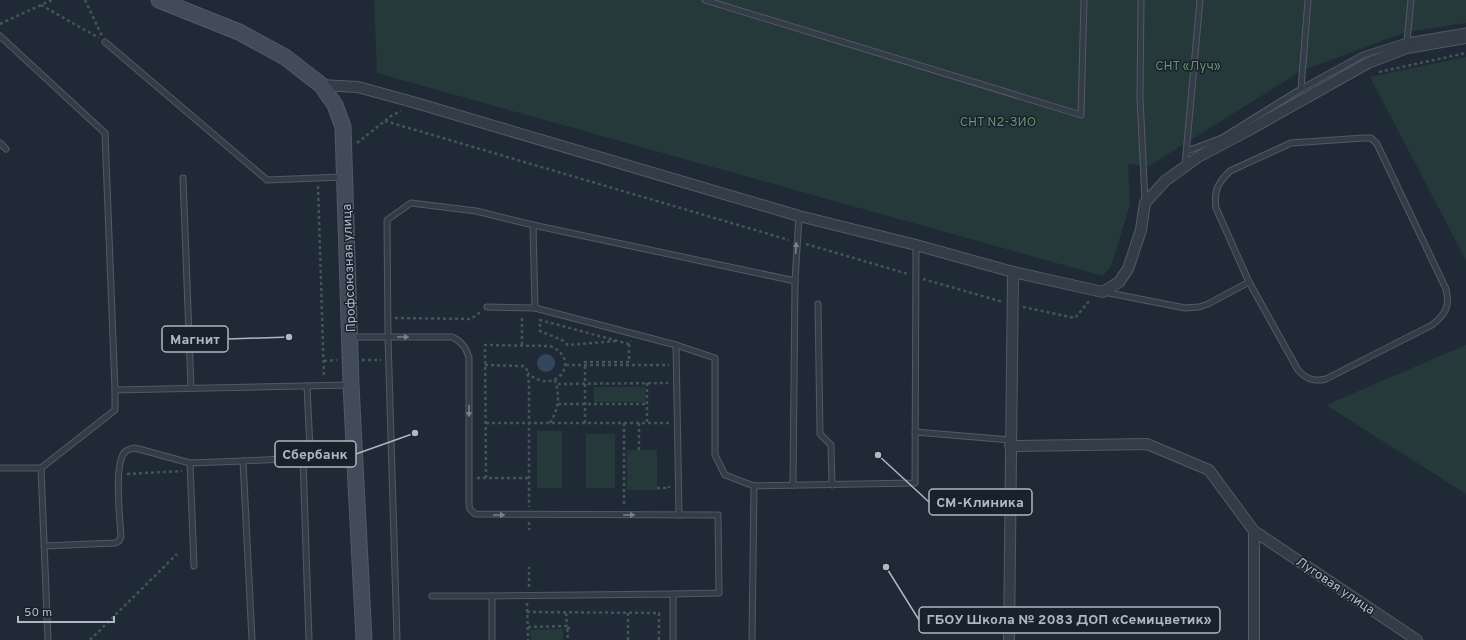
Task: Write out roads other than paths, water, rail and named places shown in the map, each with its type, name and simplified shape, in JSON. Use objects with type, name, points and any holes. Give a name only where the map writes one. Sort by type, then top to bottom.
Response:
[{"type":"main road","name":"Профсоюзная улица","points":[[159,0],[239,32],[285,57],[321,85],[335,105],[343,127],[350,337],[364,640]]},
{"type":"street","points":[[321,85],[358,87],[799,216],[916,245],[1014,272],[1103,292],[1119,282],[1128,269],[1141,230],[1145,203],[1165,180],[1185,166],[1198,157],[1368,63],[1406,48],[1466,38]]},
{"type":"street","points":[[1009,640],[1014,272]]},
{"type":"street","name":"Луговая улица","points":[[1011,443],[1147,444],[1209,470],[1254,531],[1417,640]]},
{"type":"street","points":[[1254,531],[1254,640]]},
{"type":"lane","points":[[705,0],[1080,115],[1084,0]]},
{"type":"lane","points":[[1141,0],[1140,98],[1145,203]]},
{"type":"lane","points":[[1185,166],[1200,0]]},
{"type":"lane","points":[[1301,89],[1308,0]]},
{"type":"lane","points":[[1407,40],[1411,0]]},
{"type":"lane","points":[[1187,151],[1222,138],[1301,89],[1363,55],[1407,40],[1466,30]]},
{"type":"lane","points":[[0,36],[105,133],[116,390],[115,410],[41,468],[0,468]]},
{"type":"lane","points":[[105,42],[267,180],[345,177]]},
{"type":"lane","points":[[1371,138],[1377,144],[1446,289],[1448,299],[1446,310],[1440,319],[1432,325],[1326,379],[1319,381],[1310,380],[1303,376],[1298,370],[1249,282],[1216,208],[1216,187],[1222,178],[1230,171],[1291,143],[1371,138]]},
{"type":"lane","points":[[0,143],[6,149]]},
{"type":"lane","points":[[183,178],[191,388]]},
{"type":"lane","points":[[397,640],[388,337],[387,220],[411,203],[476,211],[533,225],[795,281]]},
{"type":"lane","points":[[793,485],[795,281],[799,216]]},
{"type":"lane","points":[[533,225],[535,308]]},
{"type":"lane","points":[[487,307],[535,308],[676,345],[715,358],[715,455],[726,475],[754,486],[915,483],[916,245]]},
{"type":"lane","points":[[1103,292],[1185,308],[1199,307],[1208,304],[1249,282]]},
{"type":"lane","points":[[818,304],[820,434],[831,445],[832,485]]},
{"type":"lane","points":[[350,337],[452,337],[463,344],[468,358],[469,505],[470,509],[475,514],[718,515],[719,594],[432,596]]},
{"type":"lane","points":[[676,345],[679,515]]},
{"type":"lane","points":[[116,390],[352,385]]},
{"type":"lane","points":[[307,386],[310,449],[303,458],[310,640]]},
{"type":"lane","points":[[915,432],[1011,443]]},
{"type":"lane","points":[[44,546],[115,543],[119,541],[121,537],[118,474],[123,454],[129,449],[135,448],[190,463],[303,458]]},
{"type":"lane","points":[[310,449],[355,448]]},
{"type":"lane","points":[[243,461],[252,640]]},
{"type":"lane","points":[[190,463],[194,566]]},
{"type":"lane","points":[[41,468],[48,640]]},
{"type":"lane","points":[[752,640],[754,486]]},
{"type":"lane","points":[[673,594],[673,640]]},
{"type":"lane","points":[[492,596],[492,640]]},
{"type":"water","points":[[546,354],[552,357],[555,363],[552,369],[546,372],[540,369],[537,363],[540,357]]},
{"type":"place","name":"Магнит","points":[[289,337]]},
{"type":"place","name":"Сбербанк","points":[[415,433]]},
{"type":"place","name":"СМ-Клиника","points":[[878,455]]},
{"type":"place","name":"ГБОУ Школа № 2083 ДОП «Семицветик»","points":[[886,567]]},
{"type":"park label","name":"СНТ «Луч»","points":[[1188,65]]},
{"type":"park label","name":"СНТ N2-ЗИО","points":[[998,121]]}]
